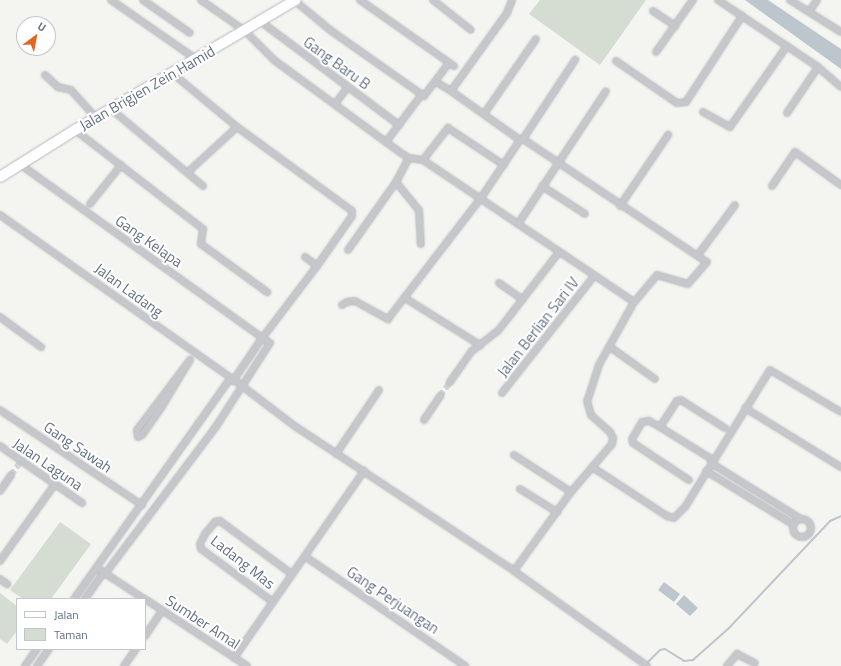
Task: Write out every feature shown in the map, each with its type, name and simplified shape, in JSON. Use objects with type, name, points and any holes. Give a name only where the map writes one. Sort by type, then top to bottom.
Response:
[{"type":"main road","name":"Jalan Brigjen Zein Hamid","points":[[0,177],[75,130],[296,0]]},
{"type":"street","points":[[111,0],[196,59]]},
{"type":"street","points":[[143,0],[190,33]]},
{"type":"street","points":[[201,0],[245,31],[267,54],[386,142],[409,158],[423,160],[634,302]]},
{"type":"street","points":[[296,0],[330,30],[426,96],[451,64],[360,0]]},
{"type":"street","points":[[433,0],[471,30]]},
{"type":"street","points":[[451,91],[504,16],[512,0]]},
{"type":"street","points":[[656,52],[692,0]]},
{"type":"street","points":[[718,0],[818,67],[841,87]]},
{"type":"street","points":[[790,0],[841,32]]},
{"type":"street","points":[[809,12],[817,0]]},
{"type":"street","points":[[653,11],[675,26]]},
{"type":"street","points":[[616,61],[677,103],[686,102],[742,16]]},
{"type":"street","name":"Gang Baru B","points":[[260,21],[399,124]]},
{"type":"street","points":[[484,114],[536,39]]},
{"type":"street","points":[[703,112],[730,127],[787,46]]},
{"type":"street","points":[[342,305],[347,302],[355,301],[388,319],[481,198],[575,60]]},
{"type":"street","points":[[787,113],[818,67]]},
{"type":"street","points":[[75,598],[262,337],[317,266],[353,212],[237,127],[172,73]]},
{"type":"street","points":[[45,76],[58,87],[71,90],[96,118]]},
{"type":"street","points":[[436,82],[620,206],[707,262],[691,282],[683,284],[657,274],[634,302],[599,365],[587,401],[591,414],[613,438],[612,444],[571,492],[514,571]]},
{"type":"street","points":[[335,104],[348,87]]},
{"type":"street","points":[[518,224],[606,91]]},
{"type":"street","points":[[386,142],[422,94]]},
{"type":"street","points":[[111,110],[188,172],[203,186]]},
{"type":"street","points":[[188,172],[237,127]]},
{"type":"street","points":[[423,160],[448,128],[504,165]]},
{"type":"street","points":[[75,130],[203,229],[201,244],[267,292]]},
{"type":"street","points":[[620,206],[668,135]]},
{"type":"street","points":[[772,186],[795,152],[841,185]]},
{"type":"street","points":[[348,250],[396,182],[409,158]]},
{"type":"street","name":"Gang Kelapa","points":[[21,165],[262,337]]},
{"type":"street","points":[[90,204],[121,165]]},
{"type":"street","points":[[396,182],[419,210],[421,244]]},
{"type":"street","points":[[542,186],[584,214]]},
{"type":"street","points":[[698,255],[735,205]]},
{"type":"street","name":"Jalan Ladang","points":[[0,215],[242,386],[296,428],[364,471],[514,571],[647,666]]},
{"type":"street","points":[[450,382],[472,351],[495,334],[559,252]]},
{"type":"street","points":[[306,257],[317,266]]},
{"type":"street","name":"Jalan Berlian Sari IV","points":[[502,393],[594,276]]},
{"type":"street","points":[[499,283],[523,300]]},
{"type":"street","points":[[405,298],[480,345]]},
{"type":"street","points":[[0,317],[41,347]]},
{"type":"street","points":[[86,598],[215,428],[270,343],[262,337]]},
{"type":"street","points":[[610,347],[655,379]]},
{"type":"street","points":[[147,423],[194,353]]},
{"type":"street","points":[[592,467],[667,516],[674,518],[686,507],[706,471],[770,370],[841,412]]},
{"type":"street","points":[[336,454],[379,390]]},
{"type":"street","points":[[424,420],[440,396]]},
{"type":"street","points":[[660,427],[677,401],[681,400],[725,428]]},
{"type":"street","points":[[745,408],[841,466]]},
{"type":"street","name":"Gang Sawah","points":[[0,410],[142,504]]},
{"type":"street","points":[[689,480],[633,443],[632,439],[644,421],[660,427],[811,525],[808,536],[797,536],[794,525],[706,471]]},
{"type":"street","name":"Jalan Laguna","points":[[0,446],[20,463],[55,484],[82,503]]},
{"type":"street","points":[[514,455],[571,492]]},
{"type":"street","points":[[234,658],[292,574],[306,557],[364,471]]},
{"type":"street","points":[[0,491],[11,475]]},
{"type":"street","points":[[0,561],[55,484]]},
{"type":"street","points":[[520,489],[557,512]]},
{"type":"street","points":[[794,525],[801,519]]},
{"type":"street","name":"Ladang Mas","points":[[273,602],[202,549],[200,544],[205,534],[215,522],[220,521],[292,574]]},
{"type":"street","name":"Gang Perjuangan","points":[[306,557],[465,666]]},
{"type":"street","name":"Sumber Amal","points":[[97,568],[143,598]]},
{"type":"street","points":[[0,579],[7,584]]},
{"type":"street","name":"Sumber Amal","points":[[146,600],[247,666]]},
{"type":"street","points":[[146,635],[162,611]]},
{"type":"street","points":[[25,666],[37,650]]},
{"type":"street","points":[[37,666],[48,650]]},
{"type":"street","points":[[124,666],[135,650]]},
{"type":"street","points":[[727,666],[737,654],[755,663]]},
{"type":"green space","points":[[540,0],[646,0],[600,65],[529,14]]},
{"type":"green space","points":[[60,522],[91,544],[52,598],[22,598],[10,590]]},
{"type":"green space","points":[[0,593],[16,605],[16,632],[7,644],[0,639]]},
{"type":"shaded area","points":[[745,0],[768,0],[841,49],[841,69]]},
{"type":"shaded area","points":[[664,582],[680,594],[674,602],[658,590]]},
{"type":"shaded area","points":[[684,595],[698,608],[690,616],[676,604]]},
{"type":"waterway","points":[[647,663],[660,650],[665,649],[684,661],[693,660],[728,629],[830,521],[841,516]]},
{"type":"tunnel","points":[[440,396],[450,382]]},
{"type":"tunnel","points":[[11,475],[19,464]]}]
